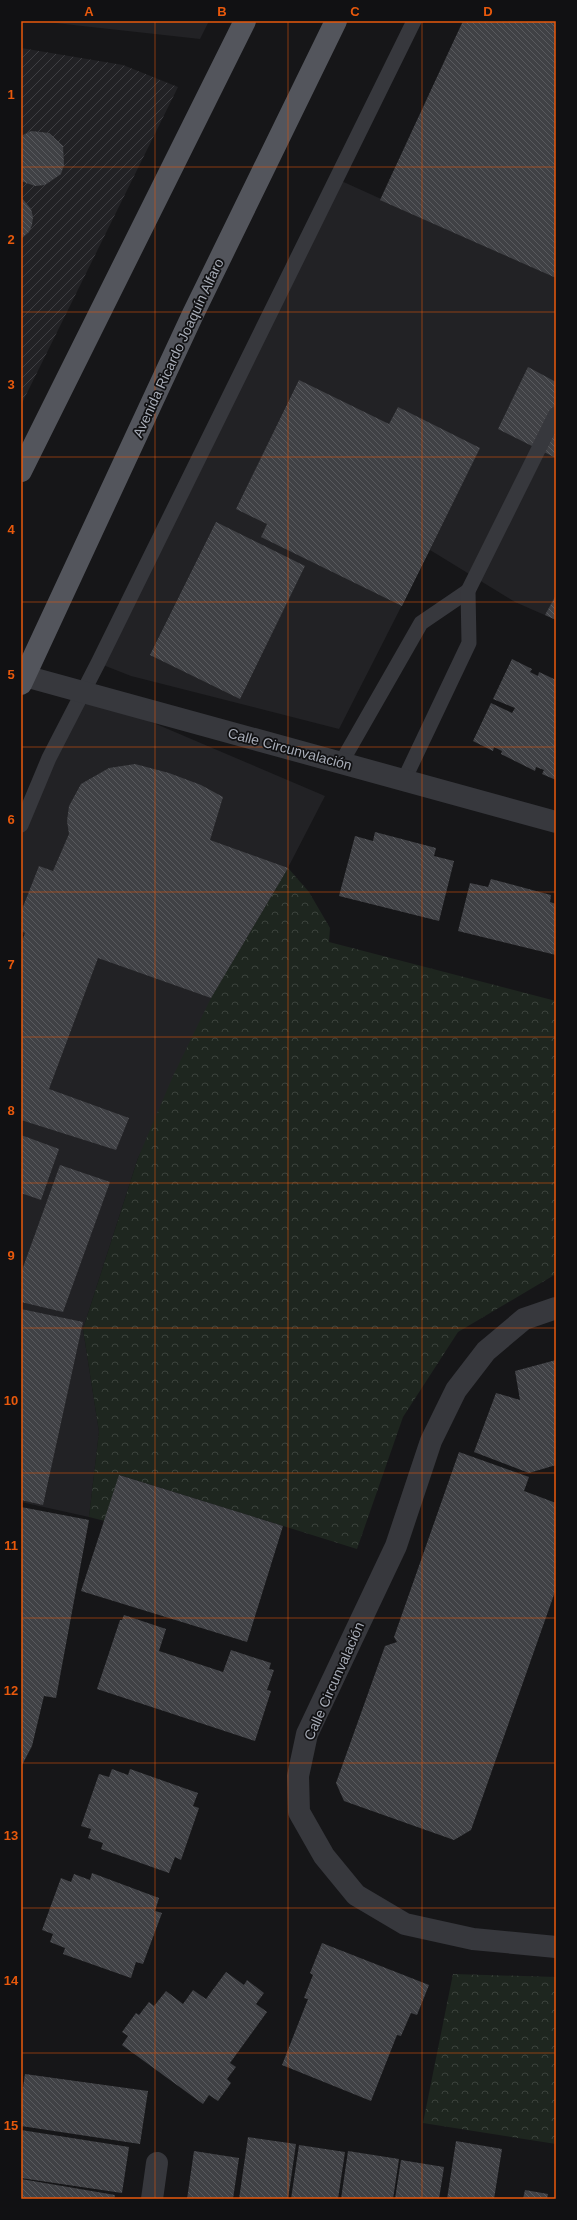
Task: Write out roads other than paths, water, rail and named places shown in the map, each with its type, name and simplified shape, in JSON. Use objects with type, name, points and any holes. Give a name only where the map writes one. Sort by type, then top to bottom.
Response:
[{"type":"main road","points":[[21,471],[244,21]]},
{"type":"main road","name":"Avenida Ricardo Joaquín Alfaro","points":[[22,678],[193,314],[336,21]]},
{"type":"street","name":"Calle Circunvalación","points":[[22,678],[82,692],[556,822]]},
{"type":"street","name":"Calle Circunvalación","points":[[556,1308],[524,1319],[486,1351],[456,1390],[430,1441],[396,1546],[307,1734],[298,1776],[299,1812],[324,1856],[356,1895],[405,1924],[473,1939],[556,1947]]},
{"type":"street","points":[[152,2199],[157,2163]]},
{"type":"lane","points":[[21,825],[49,758],[98,663],[414,21]]},
{"type":"lane","points":[[404,780],[469,643],[468,591],[556,414]]},
{"type":"lane","points":[[340,763],[421,623],[468,591]]}]
